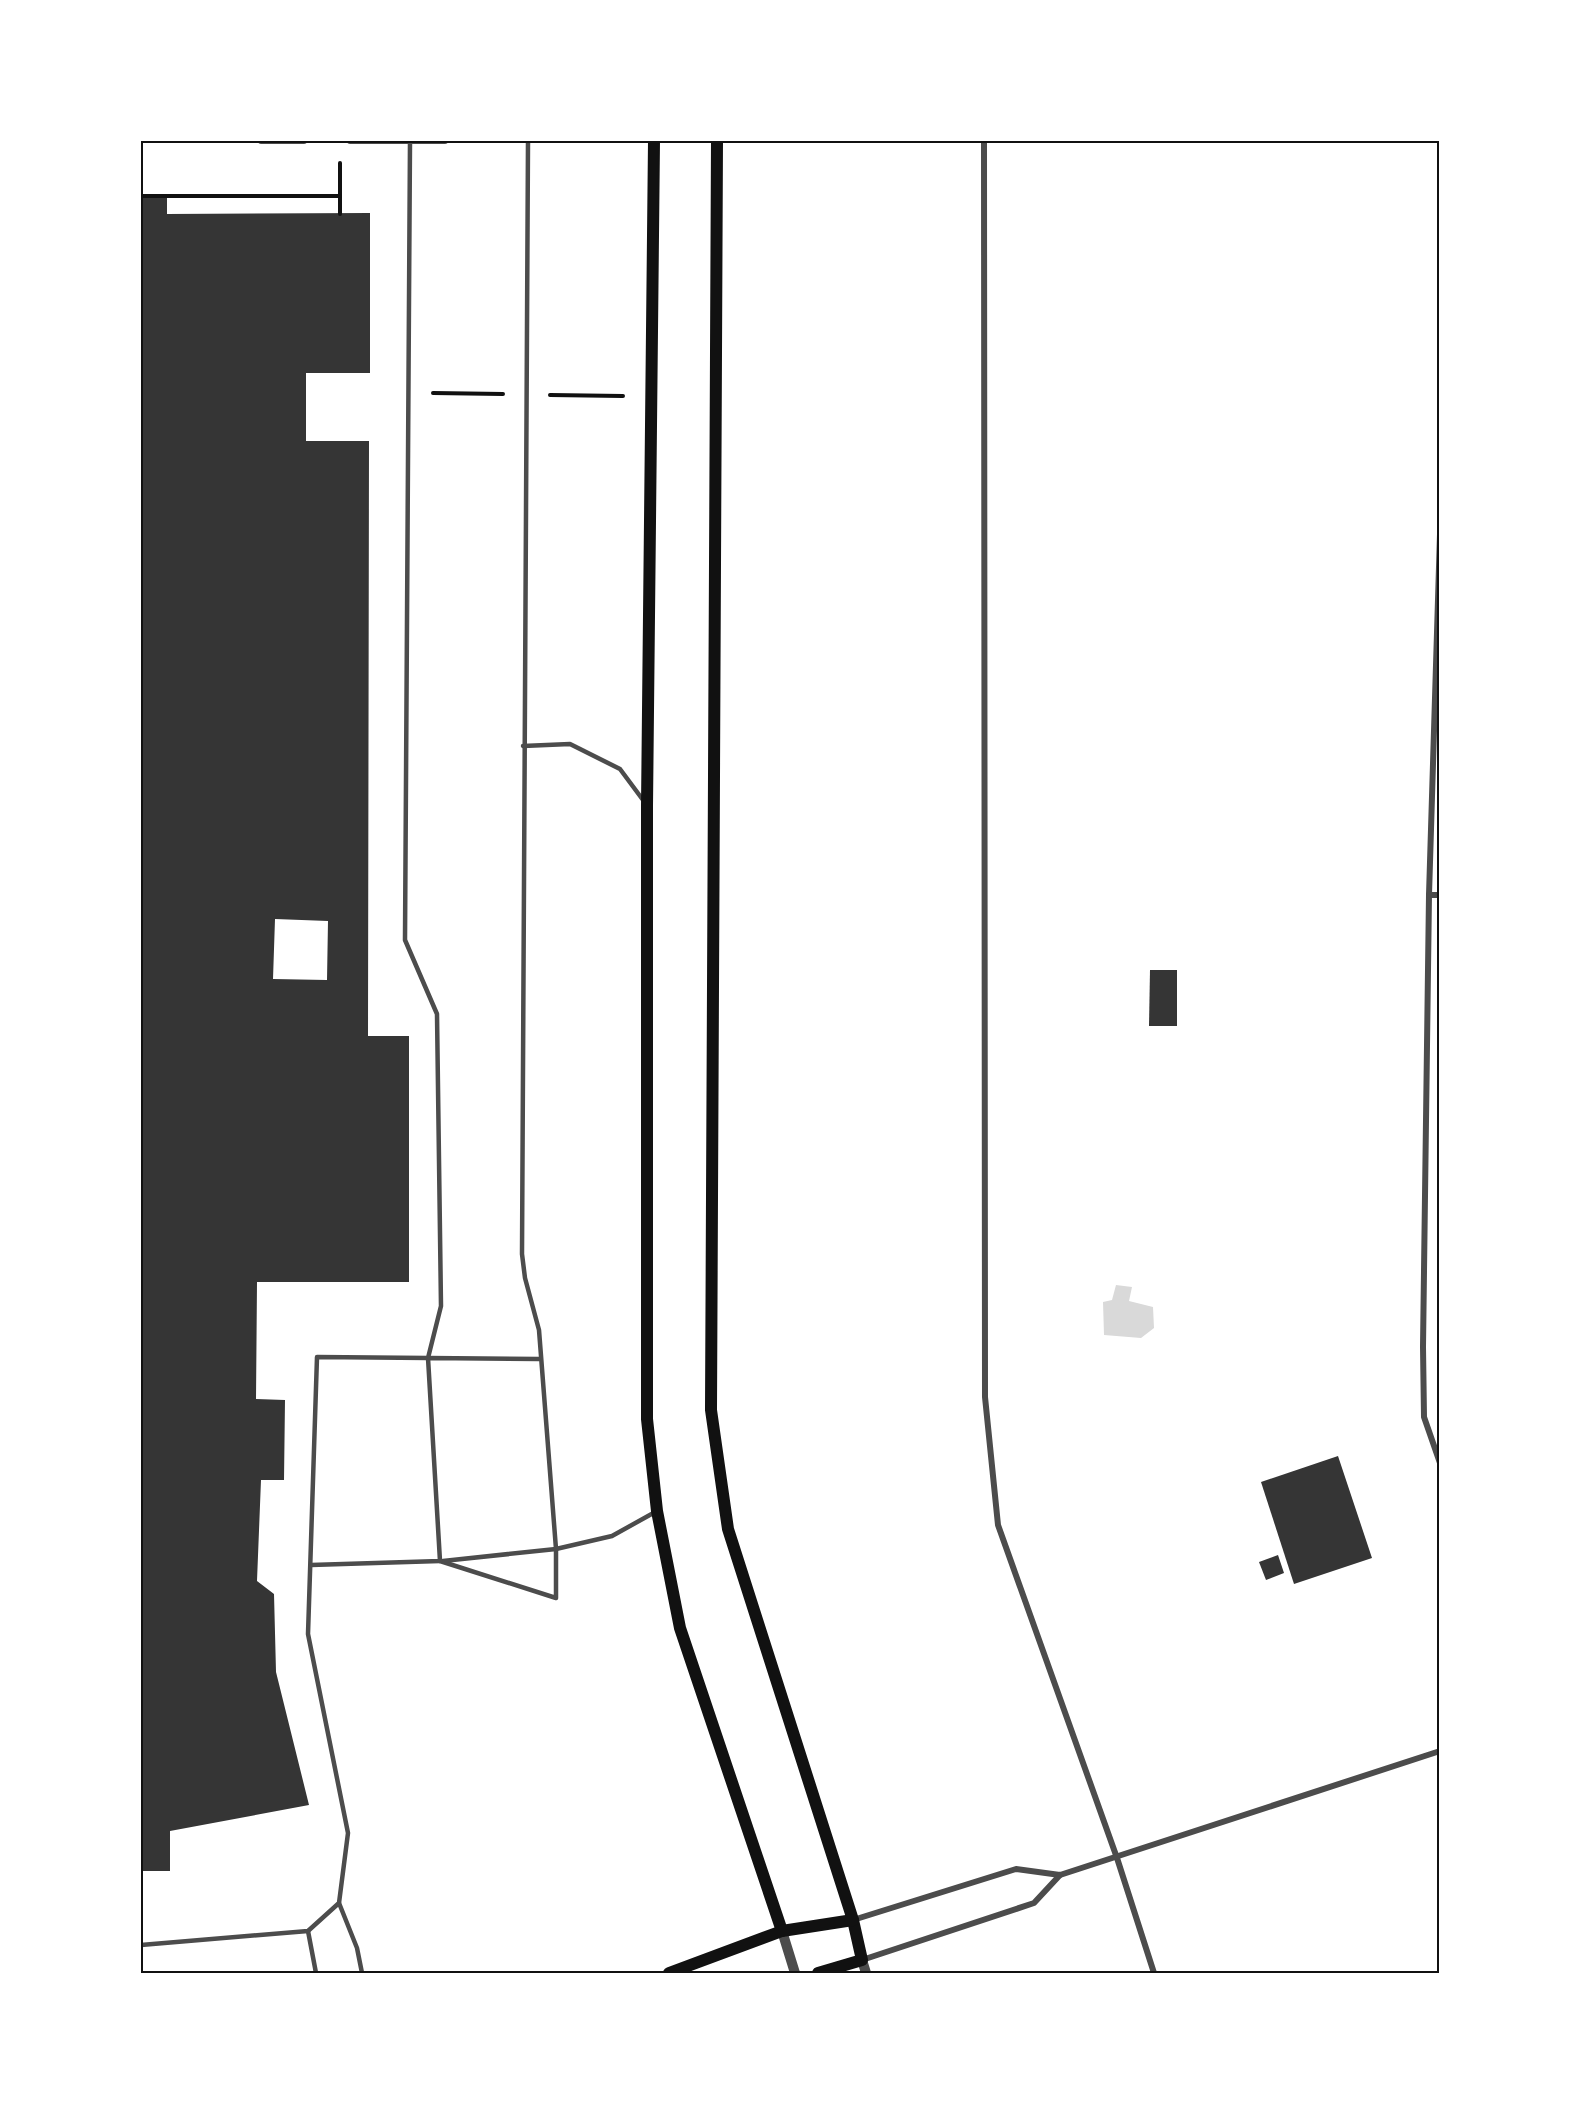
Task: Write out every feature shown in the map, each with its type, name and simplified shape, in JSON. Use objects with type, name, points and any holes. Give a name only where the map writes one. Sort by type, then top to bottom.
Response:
[{"type":"main road","points":[[654,141],[647,806],[647,1419],[657,1511],[680,1628],[782,1931]]},
{"type":"main road","points":[[717,141],[711,1410],[728,1529],[853,1920],[862,1960],[818,1973]]},
{"type":"main road","points":[[669,1973],[782,1931],[853,1920]]},
{"type":"street","points":[[261,141],[304,141]]},
{"type":"street","points":[[350,141],[445,141]]},
{"type":"street","points":[[984,141],[985,1397],[998,1525],[1117,1858],[1154,1973]]},
{"type":"street","points":[[1440,534],[1429,895],[1424,1417],[1440,1463]]},
{"type":"street","points":[[1429,895],[1440,895]]},
{"type":"street","points":[[853,1920],[1016,1869],[1060,1875],[1440,1750]]},
{"type":"street","points":[[866,1973],[862,1960],[1034,1903],[1060,1875]]},
{"type":"street","points":[[782,1931],[795,1973]]},
{"type":"lane","points":[[410,141],[405,940],[437,1014],[441,1306],[428,1358],[440,1561]]},
{"type":"lane","points":[[440,1561],[556,1598],[556,1549],[539,1359],[539,1330],[525,1278],[522,1254],[528,141]]},
{"type":"lane","points":[[523,746],[570,744],[620,769],[647,806]]},
{"type":"lane","points":[[363,1973],[357,1948],[339,1903],[348,1833],[308,1634],[317,1357],[539,1359]]},
{"type":"lane","points":[[311,1565],[440,1561],[556,1549],[612,1536],[657,1511]]},
{"type":"lane","points":[[141,1945],[308,1931],[339,1903]]},
{"type":"lane","points":[[308,1931],[316,1973]]},
{"type":"path","points":[[340,152],[340,214]]},
{"type":"path","points":[[141,196],[340,196]]},
{"type":"shaded area","points":[[1116,1285],[1132,1287],[1129,1301],[1153,1307],[1154,1328],[1141,1338],[1104,1335],[1103,1302],[1112,1300]]},
{"type":"building","points":[[141,196],[167,196],[167,214],[370,213],[370,373],[306,373],[306,441],[369,441],[368,1036],[409,1036],[409,1282],[257,1282],[256,1399],[285,1400],[284,1480],[261,1480],[257,1581],[274,1594],[276,1672],[309,1805],[170,1831],[170,1871],[141,1871]],"holes":[[[275,919],[328,921],[327,980],[273,979]]]},
{"type":"building","points":[[1150,970],[1177,970],[1177,1026],[1149,1026]]},
{"type":"building","points":[[1338,1456],[1372,1558],[1294,1584],[1261,1482]]},
{"type":"building","points":[[1278,1555],[1284,1573],[1266,1580],[1259,1562]]}]
